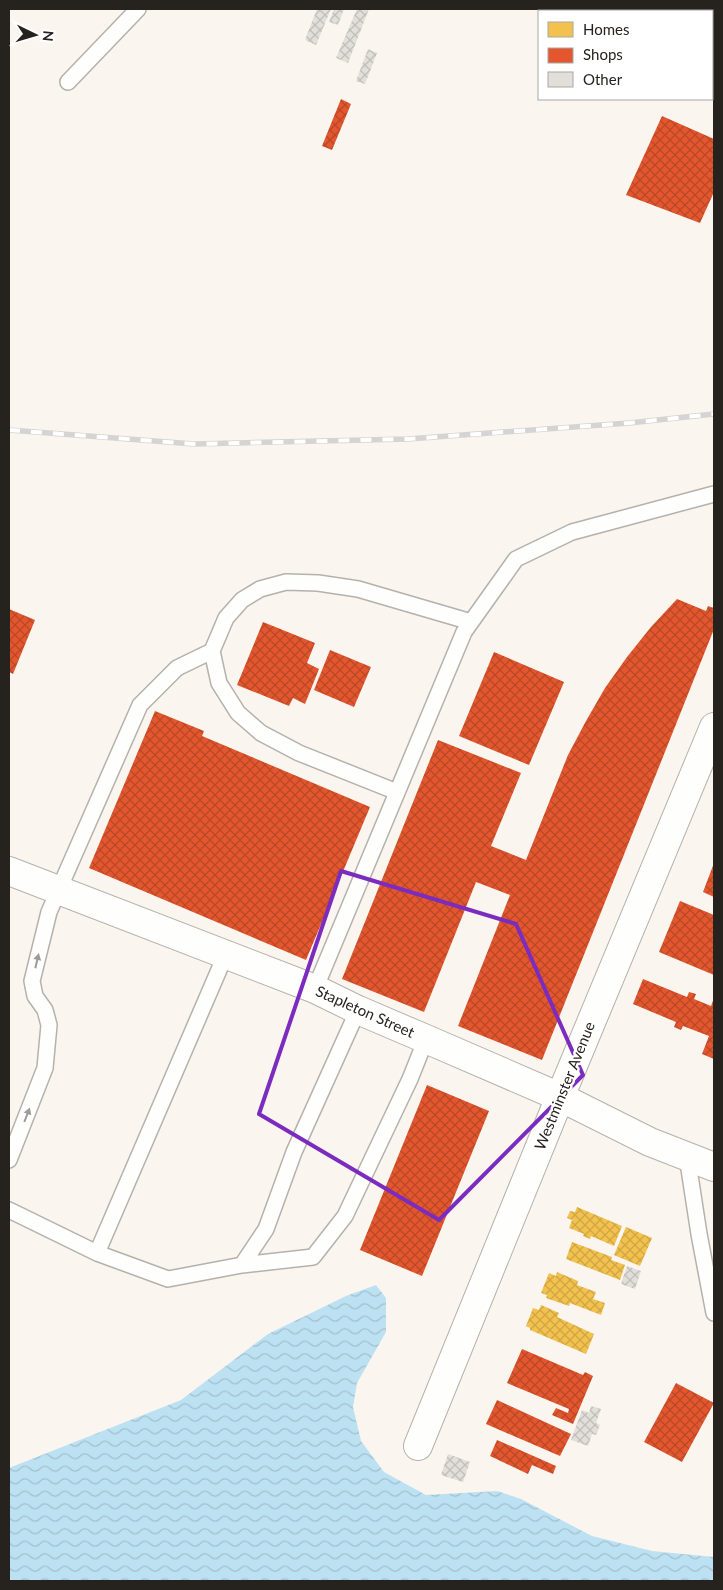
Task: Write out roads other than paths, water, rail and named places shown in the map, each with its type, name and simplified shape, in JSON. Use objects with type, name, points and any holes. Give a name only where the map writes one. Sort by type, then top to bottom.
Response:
[{"type":"street","name":"Westminster Avenue","points":[[418,1446],[714,728]]},
{"type":"street","name":"Stapleton Street","points":[[9,871],[225,956],[315,989],[358,1010],[560,1098],[650,1142],[714,1167]]},
{"type":"lane","points":[[68,82],[138,9]]},
{"type":"lane","points":[[315,989],[464,632],[516,559],[572,532],[714,494]]},
{"type":"lane","points":[[397,792],[299,753],[261,733],[238,713],[219,683],[212,652],[226,618],[242,600],[260,590],[286,582],[318,583],[358,589],[472,622]]},
{"type":"lane","points":[[9,1160],[45,1068],[49,1026],[45,1010],[35,996],[32,981],[48,912],[59,891],[140,705],[177,668],[212,652]]},
{"type":"lane","points":[[97,1253],[225,956]]},
{"type":"lane","points":[[242,1265],[266,1229],[294,1152],[358,1010]]},
{"type":"lane","points":[[9,1210],[97,1253],[168,1279],[242,1265],[312,1257],[345,1216],[410,1079],[426,1039]]},
{"type":"lane","points":[[686,1156],[714,1313]]},
{"type":"water","points":[[376,1285],[386,1298],[386,1332],[357,1383],[353,1407],[361,1441],[384,1472],[426,1495],[497,1491],[521,1499],[592,1536],[652,1551],[714,1557],[714,1581],[9,1581],[9,1468],[181,1400],[268,1334],[346,1296]]},
{"type":"railway","points":[[9,430],[194,444],[408,439],[629,423],[714,414]]}]
